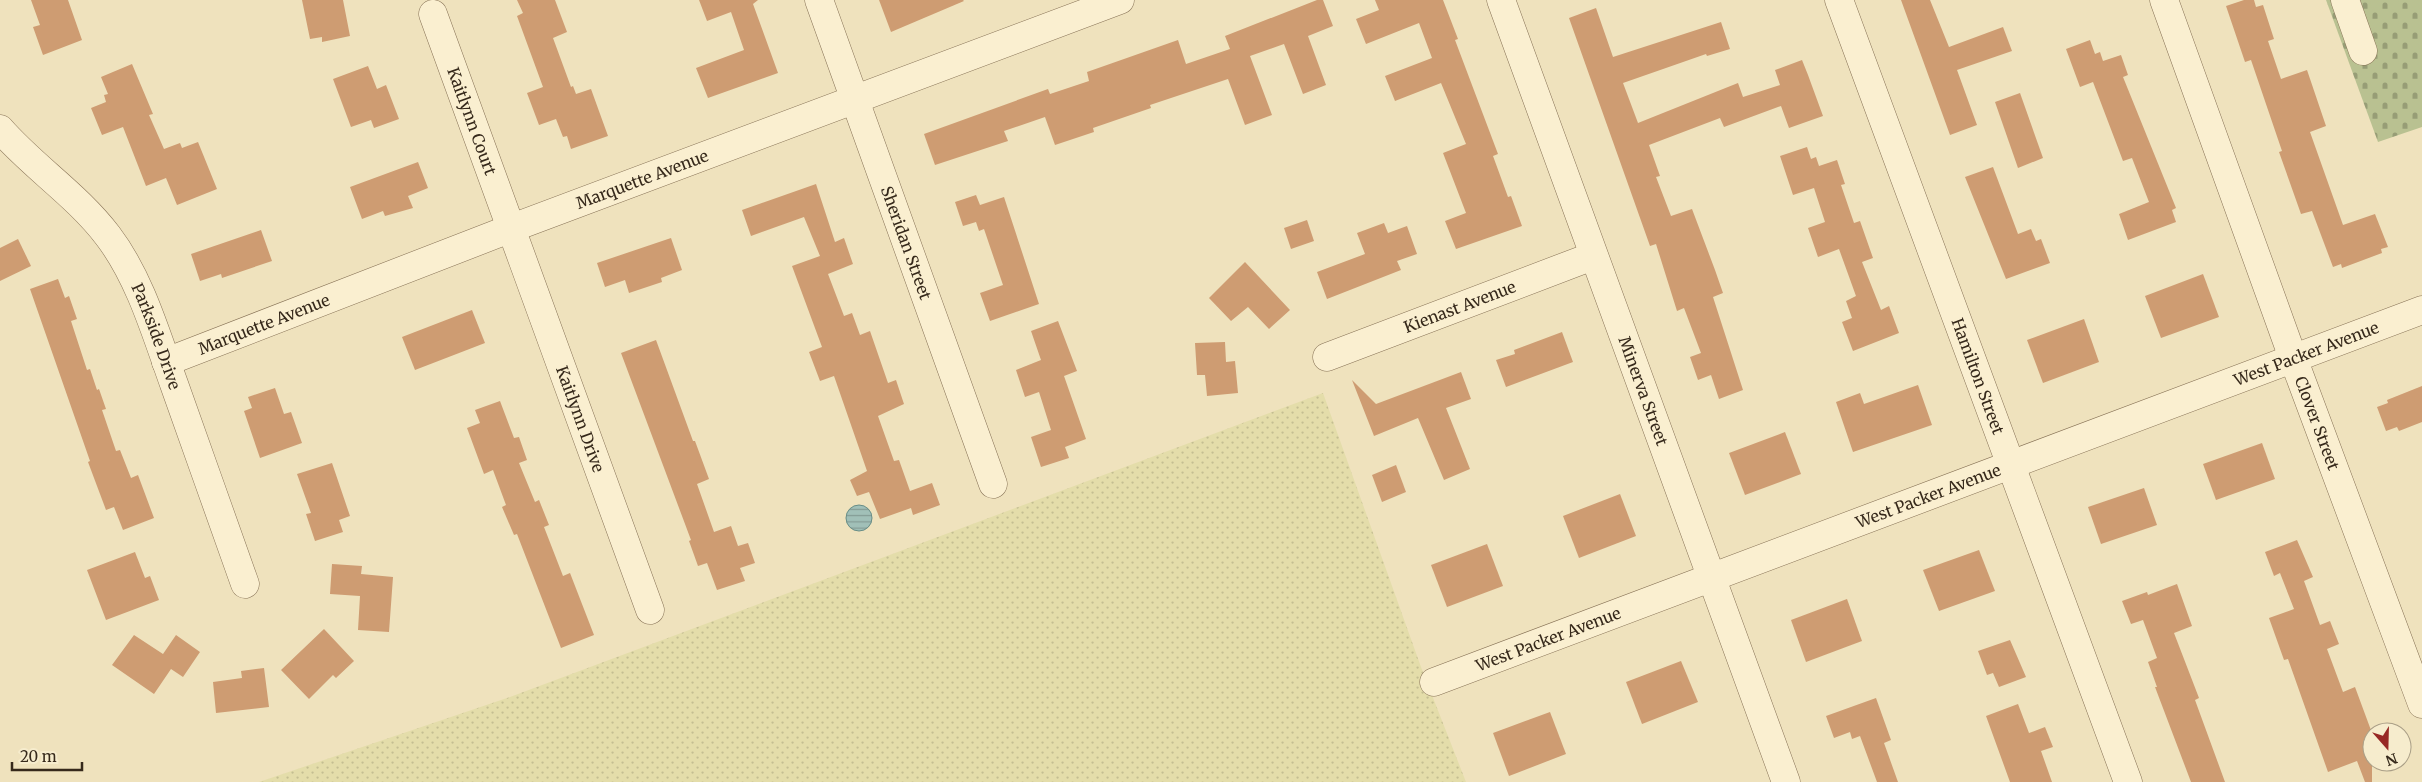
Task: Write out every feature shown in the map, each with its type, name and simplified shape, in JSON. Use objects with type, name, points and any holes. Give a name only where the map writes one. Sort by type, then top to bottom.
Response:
[{"type":"street","name":"Sheridan Street","points":[[819,0],[994,484]]},
{"type":"street","name":"Marquette Avenue","points":[[166,362],[512,228],[1120,0]]},
{"type":"street","name":"Minerva Street","points":[[1501,0],[1786,782]]},
{"type":"street","name":"Hamilton Street","points":[[1839,0],[2128,782]]},
{"type":"street","name":"Clover Street","points":[[2164,0],[2293,358],[2422,704]]},
{"type":"street","points":[[2345,0],[2363,51]]},
{"type":"street","name":"Kaitlynn Court","points":[[433,14],[512,228]]},
{"type":"street","name":"Parkside Drive","points":[[0,129],[71,195],[108,236],[136,284],[166,362],[245,584]]},
{"type":"street","name":"Kaitlynn Drive","points":[[512,228],[650,610]]},
{"type":"street","name":"Kienast Avenue","points":[[1327,357],[1593,256]]},
{"type":"street","name":"West Packer Avenue","points":[[1434,682],[2422,310]]},
{"type":"shaded area","points":[[1323,393],[1421,667],[1466,782],[259,782],[507,698]]},
{"type":"green space","points":[[2326,0],[2422,0],[2422,127],[2378,142]]},
{"type":"water","points":[[859,505],[868,509],[872,518],[868,527],[859,531],[850,527],[846,518],[850,509]]},
{"type":"building","points":[[31,0],[68,0],[82,40],[43,55],[33,27],[40,25]]},
{"type":"building","points":[[302,0],[343,0],[350,36],[322,42],[322,37],[310,39]]},
{"type":"building","points":[[517,0],[555,0],[567,32],[553,38],[571,87],[573,86],[576,94],[591,89],[608,136],[571,149],[567,136],[563,137],[556,119],[539,125],[527,93],[543,87],[517,16],[523,13]]},
{"type":"building","points":[[699,0],[758,0],[753,4],[778,73],[708,98],[696,68],[744,50],[731,12],[707,21]]},
{"type":"building","points":[[879,0],[963,0],[964,1],[891,32]]},
{"type":"building","points":[[1317,0],[1323,0],[1333,26],[1308,36],[1326,85],[1303,94],[1284,44],[1250,56],[1272,115],[1245,125],[1228,79],[1150,105],[1151,108],[1093,128],[1094,132],[1055,145],[1045,117],[1004,131],[1008,141],[935,165],[924,134],[1048,89],[1050,94],[1089,81],[1087,72],[1178,40],[1186,64],[1230,49],[1225,36]]},
{"type":"building","points":[[1375,0],[1443,0],[1458,39],[1455,40],[1498,154],[1493,156],[1508,197],[1511,196],[1522,226],[1456,249],[1445,221],[1466,213],[1443,153],[1466,144],[1441,83],[1395,101],[1385,76],[1432,58],[1419,23],[1366,44],[1356,19],[1379,10]]},
{"type":"building","points":[[1901,0],[1930,0],[1949,47],[2003,27],[2012,51],[1957,70],[1977,125],[1950,135]]},
{"type":"building","points":[[2244,0],[2254,0],[2256,7],[2263,5],[2274,39],[2268,41],[2281,79],[2307,70],[2326,126],[2310,132],[2343,225],[2375,214],[2388,247],[2381,249],[2382,253],[2342,268],[2341,264],[2333,267],[2312,211],[2301,214],[2279,152],[2282,151],[2251,60],[2245,62],[2226,6]]},
{"type":"building","points":[[1596,8],[1613,57],[1721,22],[1730,49],[1707,56],[1706,54],[1623,83],[1638,123],[1738,83],[1743,97],[1780,85],[1775,70],[1802,60],[1823,116],[1789,128],[1781,106],[1724,127],[1720,118],[1649,145],[1660,176],[1656,177],[1671,216],[1692,209],[1723,293],[1713,297],[1743,390],[1719,399],[1711,375],[1698,380],[1690,357],[1701,353],[1684,308],[1677,311],[1656,244],[1650,246],[1569,18]]},
{"type":"building","points":[[2090,40],[2095,54],[2100,52],[2103,61],[2121,55],[2128,75],[2123,77],[2176,208],[2172,210],[2176,222],[2128,240],[2119,214],[2149,202],[2132,158],[2123,161],[2093,82],[2080,87],[2066,49]]},
{"type":"building","points":[[132,64],[153,114],[149,115],[164,149],[180,143],[182,148],[198,142],[217,189],[177,205],[166,178],[146,186],[123,127],[102,135],[91,108],[106,102],[104,95],[108,94],[101,77]]},
{"type":"building","points":[[368,66],[377,89],[386,85],[399,119],[374,128],[371,120],[351,127],[333,79]]},
{"type":"building","points":[[2020,93],[2043,158],[2018,168],[1995,102]]},
{"type":"building","points":[[1807,147],[1811,159],[1816,157],[1819,166],[1837,160],[1845,184],[1841,185],[1854,223],[1860,221],[1873,258],[1862,262],[1881,310],[1889,306],[1899,333],[1853,351],[1842,322],[1852,318],[1846,301],[1856,296],[1839,249],[1818,257],[1808,228],[1825,222],[1814,188],[1793,195],[1780,156]]},
{"type":"building","points":[[418,162],[428,188],[408,196],[413,208],[385,216],[383,211],[362,219],[350,187]]},
{"type":"building","points":[[1993,167],[2018,234],[2031,229],[2036,241],[2041,239],[2050,263],[2006,279],[1965,177]]},
{"type":"building","points":[[816,184],[835,242],[844,238],[853,264],[828,274],[844,316],[852,313],[860,335],[870,331],[888,383],[896,380],[904,404],[878,416],[894,461],[899,460],[910,491],[932,483],[940,505],[913,515],[911,508],[880,519],[869,492],[857,496],[850,480],[867,471],[834,376],[820,381],[809,352],[822,347],[792,266],[820,256],[804,217],[751,236],[742,210]]},
{"type":"building","points":[[976,195],[980,205],[1004,197],[1039,304],[990,321],[980,293],[1003,285],[984,229],[979,231],[976,222],[963,226],[955,202]]},
{"type":"building","points":[[1307,220],[1314,241],[1291,249],[1284,228]]},
{"type":"building","points":[[1384,223],[1388,233],[1407,226],[1417,254],[1397,261],[1401,270],[1327,299],[1317,272],[1365,254],[1357,233]]},
{"type":"building","points":[[261,230],[272,261],[222,278],[221,274],[200,281],[191,254]]},
{"type":"building","points":[[671,238],[682,270],[661,278],[662,282],[629,293],[625,280],[605,287],[597,263]]},
{"type":"building","points":[[18,239],[31,266],[0,281],[0,248]]},
{"type":"building","points":[[1245,262],[1290,310],[1269,329],[1248,307],[1231,321],[1209,298]]},
{"type":"building","points":[[2203,274],[2219,317],[2161,338],[2145,296]]},
{"type":"building","points":[[58,279],[65,298],[69,296],[77,319],[71,321],[87,370],[90,369],[106,409],[102,410],[116,451],[120,450],[131,478],[138,475],[154,518],[123,530],[114,507],[106,510],[30,289]]},
{"type":"building","points":[[472,310],[485,343],[415,370],[402,337]]},
{"type":"building","points":[[2084,319],[2099,362],[2043,383],[2027,340]]},
{"type":"building","points":[[1058,321],[1077,371],[1064,376],[1086,439],[1065,447],[1069,458],[1041,467],[1031,437],[1051,430],[1039,392],[1025,397],[1016,370],[1041,360],[1031,331]]},
{"type":"building","points":[[1562,332],[1573,362],[1506,387],[1496,360],[1515,354],[1514,350]]},
{"type":"building","points":[[656,340],[709,479],[697,484],[714,532],[731,526],[738,546],[748,543],[755,563],[740,568],[745,581],[717,590],[707,563],[698,566],[689,541],[691,540],[621,353]]},
{"type":"building","points":[[1225,342],[1226,362],[1235,361],[1238,393],[1207,396],[1205,375],[1197,375],[1195,343]]},
{"type":"building","points":[[1461,372],[1471,399],[1446,408],[1470,469],[1444,480],[1418,418],[1374,436],[1352,380],[1376,404]]},
{"type":"building","points":[[1918,385],[1932,425],[1853,452],[1836,402],[1860,393],[1864,404]]},
{"type":"building","points":[[2422,386],[2422,422],[2399,431],[2397,427],[2386,431],[2377,407],[2388,403],[2387,400]]},
{"type":"building","points":[[275,388],[284,414],[291,412],[302,443],[260,458],[244,411],[252,408],[248,397]]},
{"type":"building","points":[[500,401],[514,438],[519,437],[527,460],[519,463],[535,502],[539,500],[549,525],[544,527],[563,576],[570,573],[594,635],[561,648],[517,534],[514,535],[502,507],[506,505],[493,470],[484,474],[467,428],[480,423],[475,410]]},
{"type":"building","points":[[1785,432],[1801,474],[1745,495],[1729,453]]},
{"type":"building","points":[[2262,443],[2275,479],[2216,500],[2203,464]]},
{"type":"building","points":[[332,463],[350,516],[339,520],[343,532],[315,541],[306,514],[311,513],[297,474]]},
{"type":"building","points":[[1396,465],[1406,492],[1382,502],[1372,475]]},
{"type":"building","points":[[2144,488],[2157,525],[2101,544],[2088,507]]},
{"type":"building","points":[[1620,494],[1636,536],[1579,558],[1563,516]]},
{"type":"building","points":[[2297,540],[2313,577],[2304,581],[2320,625],[2330,621],[2339,644],[2327,649],[2343,692],[2355,687],[2368,722],[2362,722],[2362,772],[2372,772],[2372,782],[2365,782],[2357,761],[2328,772],[2288,659],[2284,660],[2269,618],[2294,609],[2280,573],[2274,576],[2265,552]]},
{"type":"building","points":[[1487,544],[1503,586],[1447,607],[1431,565]]},
{"type":"building","points":[[1979,550],[1995,591],[1939,611],[1923,570]]},
{"type":"building","points":[[135,552],[145,578],[150,576],[159,600],[106,620],[87,570]]},
{"type":"building","points":[[332,564],[362,566],[361,574],[393,577],[389,632],[358,630],[360,596],[330,594]]},
{"type":"building","points":[[2177,584],[2192,626],[2174,633],[2199,698],[2195,700],[2225,782],[2191,782],[2155,687],[2157,687],[2148,662],[2157,658],[2143,620],[2131,624],[2122,601],[2147,592],[2148,595]]},
{"type":"building","points":[[1847,599],[1862,641],[1806,662],[1791,620]]},
{"type":"building","points":[[324,629],[354,661],[336,678],[333,675],[309,699],[281,670]]},
{"type":"building","points":[[134,635],[163,654],[176,635],[200,652],[183,677],[171,669],[154,694],[112,665]]},
{"type":"building","points":[[2010,640],[2026,677],[1999,687],[1993,673],[1987,675],[1978,651]]},
{"type":"building","points":[[1681,661],[1698,702],[1642,724],[1626,682]]},
{"type":"building","points":[[264,668],[269,707],[216,713],[213,682],[242,678],[241,671]]},
{"type":"building","points":[[1876,698],[1891,740],[1884,743],[1898,782],[1877,782],[1860,736],[1852,739],[1850,732],[1834,738],[1826,716]]},
{"type":"building","points":[[2018,704],[2029,733],[2045,727],[2053,747],[2041,751],[2052,782],[2010,782],[1986,716]]},
{"type":"building","points":[[1550,712],[1566,754],[1509,776],[1493,733]]}]
